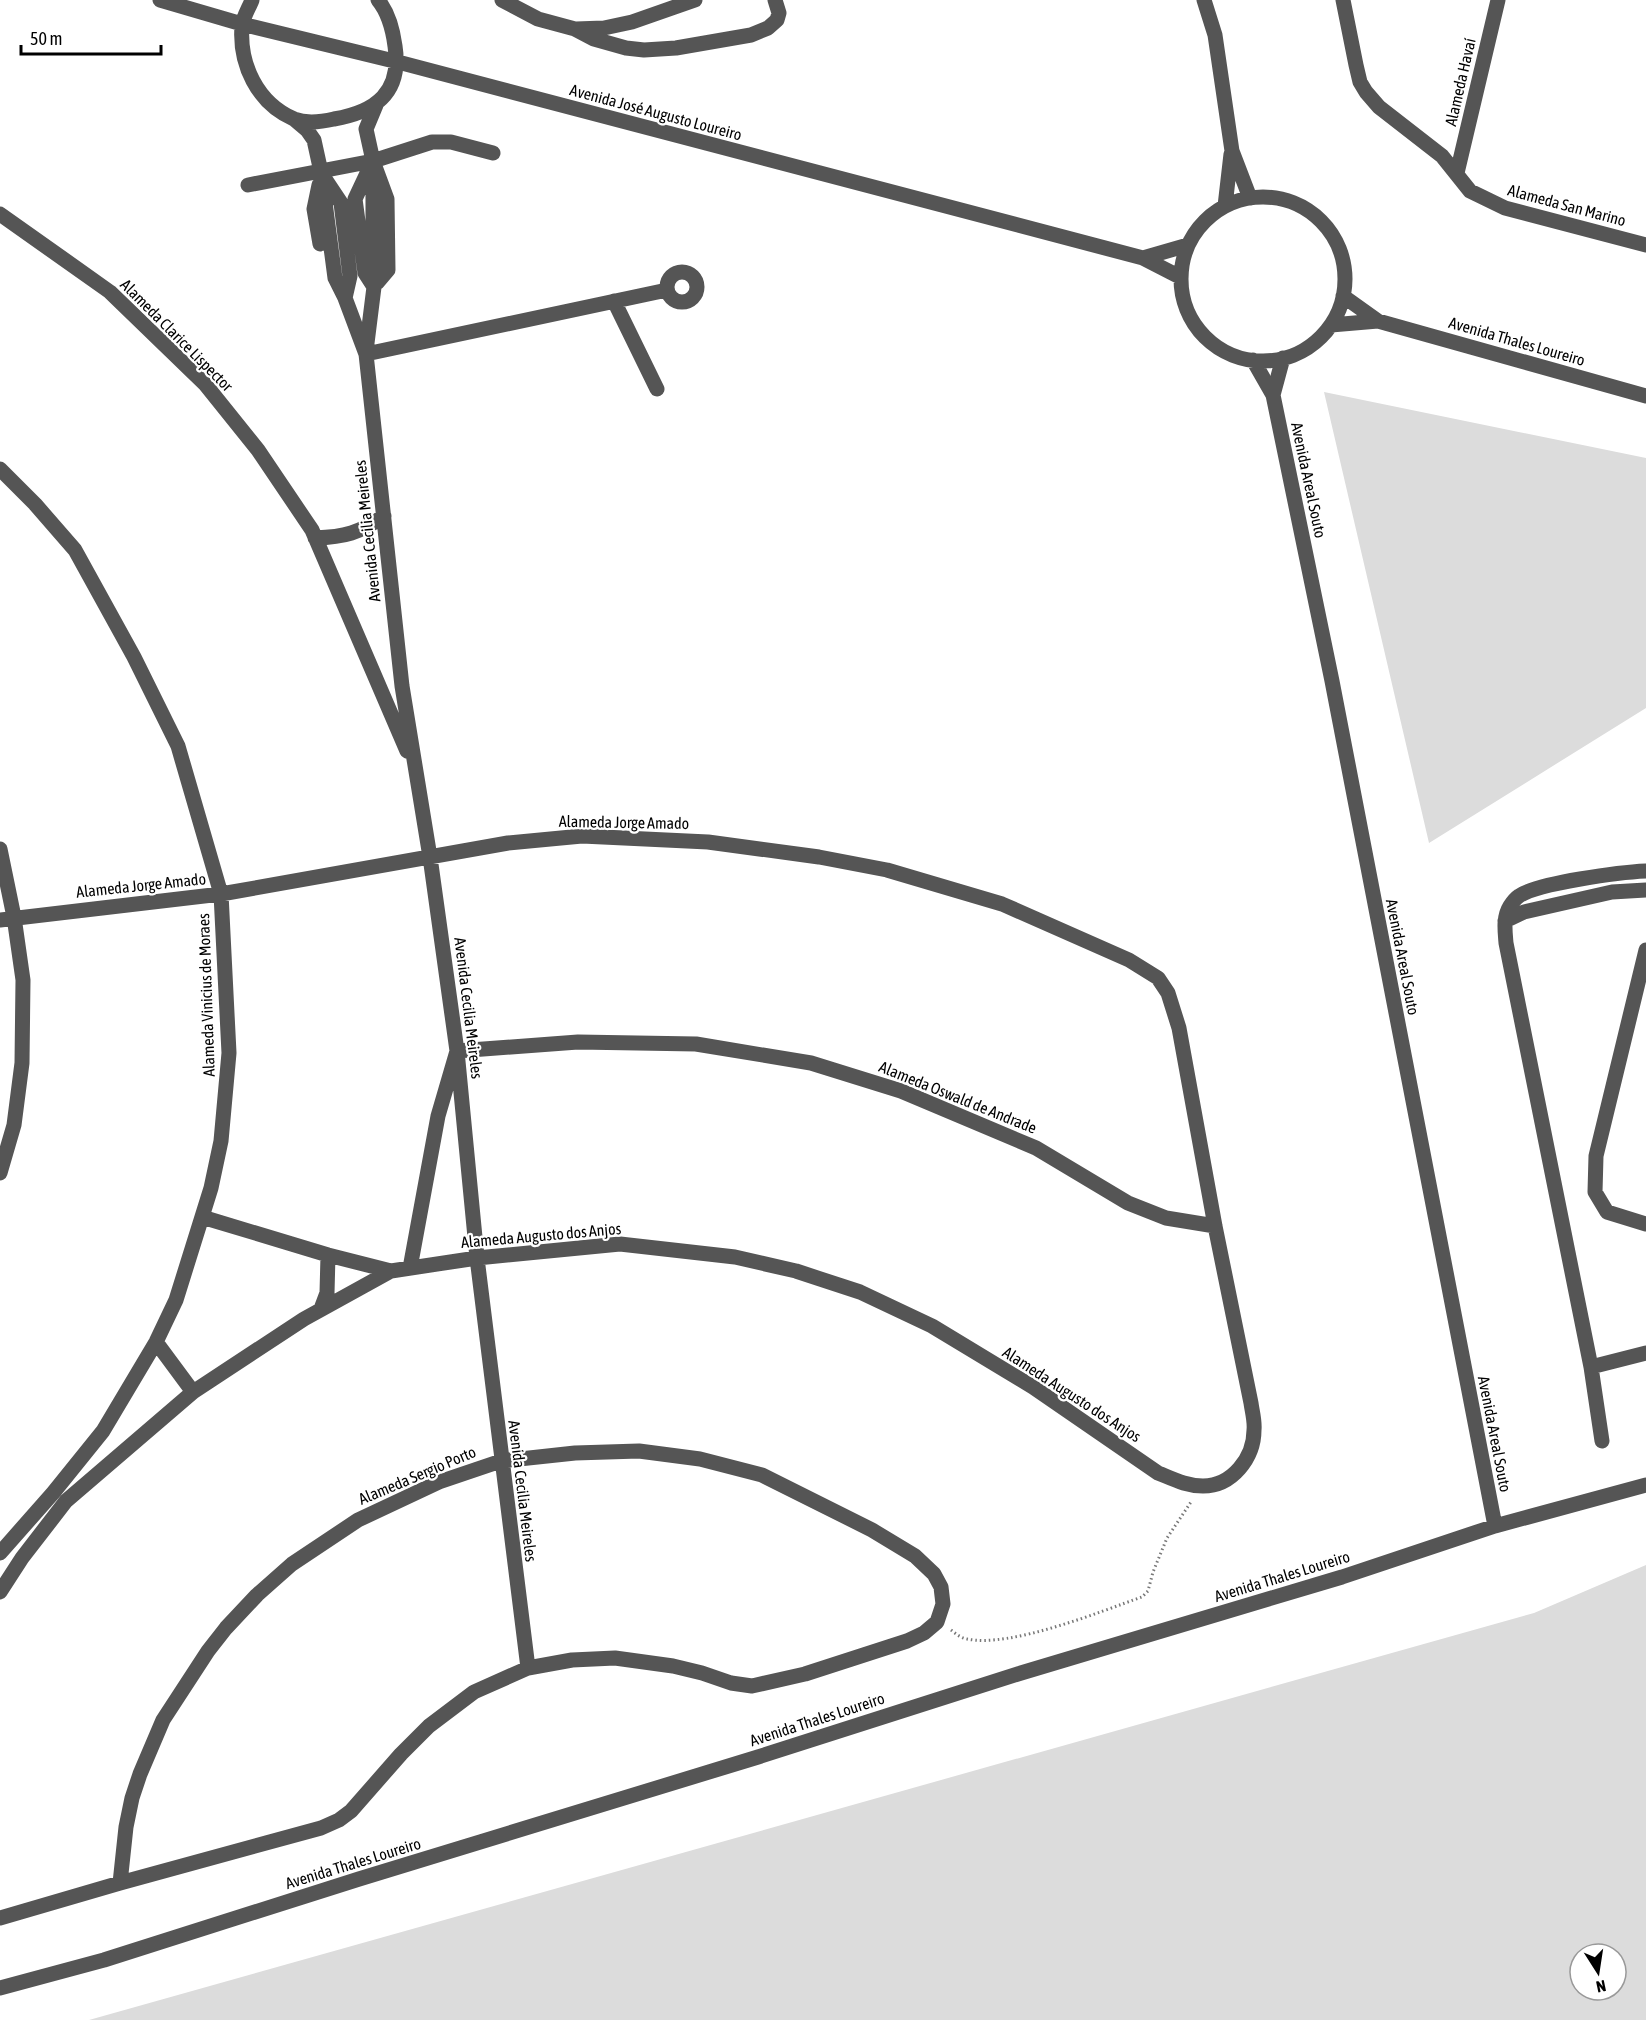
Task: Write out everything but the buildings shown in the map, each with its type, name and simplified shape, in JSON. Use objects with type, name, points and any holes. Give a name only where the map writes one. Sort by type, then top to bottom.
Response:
[{"type":"street","name":"Avenida José Augusto Loureiro","points":[[160,0],[242,24],[398,62],[1143,258],[1180,277]]},
{"type":"street","points":[[242,24],[252,0]]},
{"type":"street","points":[[294,119],[323,122],[357,114],[376,105],[392,87],[398,62],[389,21],[378,0]]},
{"type":"street","points":[[502,0],[538,18],[575,29],[594,39],[626,48],[644,50],[676,48],[751,35],[768,28],[777,20],[779,13],[775,0]]},
{"type":"street","points":[[575,29],[604,28],[622,24],[695,0]]},
{"type":"street","points":[[1204,0],[1215,35],[1232,152],[1250,198]]},
{"type":"street","name":"Alameda San Marino","points":[[1342,0],[1360,82],[1366,92],[1380,107],[1442,156],[1470,191],[1505,208],[1646,245]]},
{"type":"street","name":"Alameda Havaí","points":[[1457,173],[1498,0]]},
{"type":"street","name":"Avenida Cecilia Meireles","points":[[242,24],[244,58],[250,77],[262,96],[294,119],[307,130],[314,140],[321,172],[323,227],[334,278],[345,298],[366,354]]},
{"type":"street","name":"Avenida Cecilia Meireles","points":[[376,105],[366,129],[373,161],[380,219],[378,271],[366,354],[402,686],[430,857],[457,1051],[477,1258],[528,1668]]},
{"type":"street","points":[[248,185],[373,161],[432,141],[451,142],[493,153]]},
{"type":"street","points":[[1225,206],[1232,152]]},
{"type":"street","points":[[351,224],[356,199],[373,161]]},
{"type":"street","points":[[321,172],[341,203],[351,224]]},
{"type":"street","points":[[1267,197],[1285,200],[1301,206],[1316,216],[1328,229],[1337,244],[1343,261],[1345,278],[1343,296],[1331,324],[1315,342],[1283,358],[1253,360],[1230,354],[1209,341],[1193,322],[1183,301],[1180,277],[1182,260],[1188,245],[1203,222],[1225,206],[1250,198],[1267,197]]},
{"type":"street","name":"Alameda Clarice Lispector","points":[[0,214],[110,292],[205,384],[258,450],[315,538],[417,773]]},
{"type":"street","name":"Avenida Cecilia Meireles","points":[[351,224],[365,273],[374,287]]},
{"type":"street","name":"Avenida Cecilia Meireles","points":[[345,298],[350,276],[351,224]]},
{"type":"street","points":[[1143,258],[1188,245]]},
{"type":"street","points":[[366,354],[667,290]]},
{"type":"street","name":"Avenida Thales Loureiro","points":[[1343,296],[1378,321]]},
{"type":"street","points":[[614,301],[657,389]]},
{"type":"street","name":"Avenida Thales Loureiro","points":[[1331,324],[1378,321],[1646,396]]},
{"type":"street","name":"Avenida Areal Souto","points":[[1273,395],[1283,358]]},
{"type":"street","name":"Avenida Areal Souto","points":[[1253,360],[1273,395],[1332,681],[1494,1526]]},
{"type":"street","name":"Alameda Vinicius de Moraes","points":[[0,469],[36,504],[75,550],[134,657],[178,746],[221,894],[229,1053],[221,1141],[202,1217],[176,1300],[156,1342],[103,1431],[0,1553]]},
{"type":"street","points":[[315,538],[348,536],[365,529],[384,516]]},
{"type":"street","name":"Alameda Jorge Amado","points":[[7,919],[221,894],[508,843],[582,836],[708,842],[819,856],[887,870],[1002,904],[1129,960],[1158,978],[1168,993],[1179,1028],[1215,1226]]},
{"type":"street","points":[[0,849],[7,919],[23,980],[22,1063],[14,1125],[0,1173]]},
{"type":"street","points":[[1602,1441],[1591,1367],[1506,943],[1505,921],[1510,906],[1520,896],[1537,888],[1607,875],[1646,871]]},
{"type":"street","points":[[1505,921],[1524,912],[1611,892],[1646,890]]},
{"type":"street","points":[[1646,950],[1596,1156],[1595,1192],[1607,1212],[1646,1224]]},
{"type":"street","name":"Alameda Oswald de Andrade","points":[[457,1051],[578,1042],[696,1044],[811,1063],[901,1091],[1036,1148],[1128,1203],[1166,1218],[1215,1226]]},
{"type":"street","points":[[410,1268],[438,1116],[457,1051]]},
{"type":"street","name":"Alameda Augusto dos Anjos","points":[[202,1217],[328,1255],[391,1271]]},
{"type":"street","points":[[1204,1486],[1220,1482],[1233,1475],[1245,1462],[1255,1430],[1215,1226]]},
{"type":"street","name":"Alameda Augusto dos Anjos","points":[[2,1584],[66,1501],[194,1392],[321,1309],[391,1271],[477,1258],[620,1244],[735,1257],[796,1271],[860,1292],[932,1326],[1033,1387],[1158,1473],[1181,1483],[1204,1486]]},
{"type":"street","points":[[321,1309],[327,1293],[328,1255]]},
{"type":"street","points":[[156,1342],[194,1392]]},
{"type":"street","points":[[1591,1367],[1646,1353]]},
{"type":"street","name":"Alameda Sergio Porto","points":[[120,1883],[126,1827],[132,1798],[150,1747],[163,1720],[188,1679],[226,1628],[257,1595],[292,1564],[358,1520],[439,1482],[501,1461],[575,1453],[639,1451],[700,1459],[762,1475],[872,1530],[915,1556],[934,1574],[940,1587],[943,1604],[936,1622]]},
{"type":"street","name":"Avenida Thales Loureiro","points":[[0,1988],[104,1960],[1022,1673],[1342,1577],[1494,1526],[1646,1485]]},
{"type":"street","points":[[0,1918],[321,1828],[339,1820],[351,1811],[429,1726],[474,1692],[528,1668],[572,1660],[615,1658],[673,1666],[731,1683],[752,1686],[806,1674],[907,1641],[924,1633],[936,1622]]},
{"type":"path","points":[[936,1622],[964,1639],[983,1641],[1006,1639],[1044,1630],[1142,1597],[1148,1592],[1153,1572],[1167,1538],[1181,1515],[1204,1486]]},
{"type":"shaded area","points":[[1324,392],[1646,458],[1646,708],[1429,843]]},
{"type":"shaded area","points":[[1646,1565],[1646,2020],[89,2020],[1534,1613]]}]
